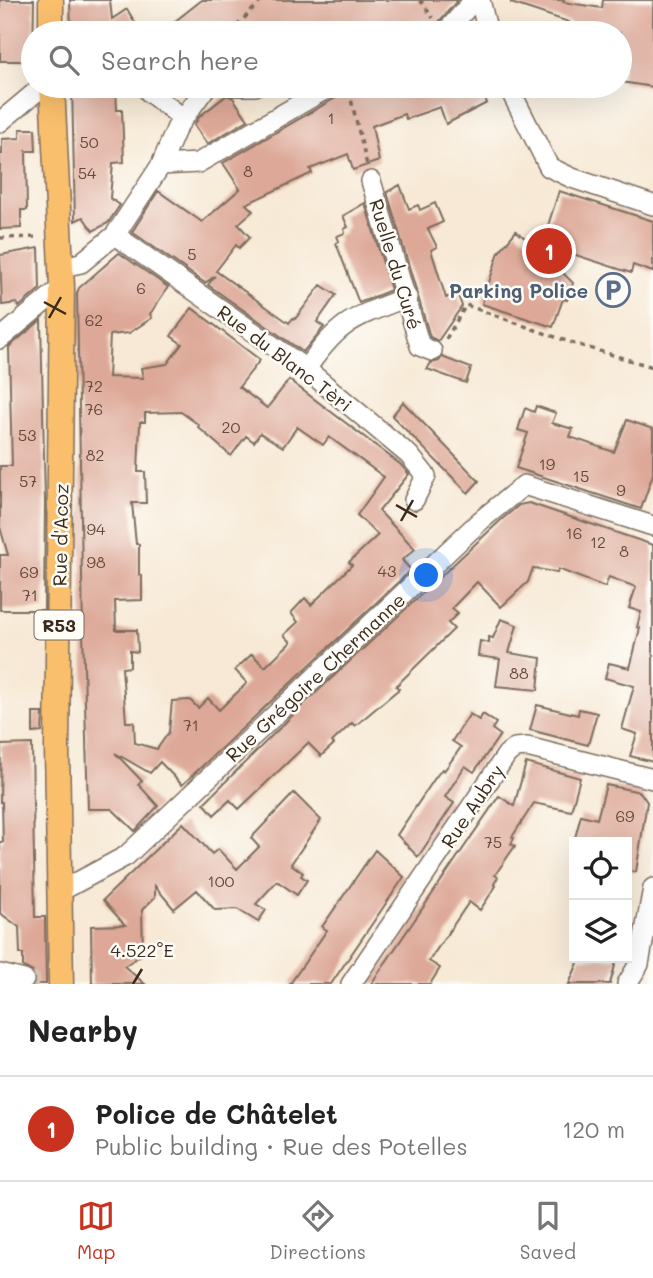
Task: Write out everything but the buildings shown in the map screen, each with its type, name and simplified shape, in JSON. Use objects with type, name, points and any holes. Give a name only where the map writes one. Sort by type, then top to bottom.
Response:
[{"type":"main road","points":[[51,0],[51,21]]},
{"type":"main road","name":"Rue d'Acoz","points":[[53,98],[62,277],[57,748],[61,984]]},
{"type":"street","points":[[456,21],[474,0]]},
{"type":"street","points":[[480,0],[485,21]]},
{"type":"street","points":[[0,122],[29,98]]},
{"type":"street","points":[[157,98],[183,118]]},
{"type":"street","points":[[0,340],[62,277],[115,235],[161,165],[177,127],[198,98]]},
{"type":"street","points":[[161,165],[198,163],[310,98]]},
{"type":"street","points":[[514,98],[549,167],[572,178],[653,205]]},
{"type":"street","name":"Ruelle du Curé","points":[[371,181],[421,346],[432,351]]},
{"type":"street","name":"Rue du Blanc Tèri","points":[[115,235],[306,369],[409,455],[426,476],[414,500]]},
{"type":"street","points":[[306,369],[342,325],[352,318],[407,298]]},
{"type":"street","name":"Rue Grégoire Chermanne","points":[[59,892],[126,856],[480,522],[523,485],[653,526]]},
{"type":"street","name":"Rue Aubry","points":[[351,984],[507,754],[516,748],[527,747],[653,779]]},
{"type":"street","points":[[626,984],[639,964],[652,901]]},
{"type":"street","points":[[0,974],[24,980]]},
{"type":"path","points":[[242,21],[262,0]]},
{"type":"path","name":"Ruelle du Curé","points":[[350,98],[371,181]]},
{"type":"path","points":[[0,239],[60,236]]},
{"type":"path","name":"Ruelle du Curé","points":[[432,351],[437,350],[466,305],[572,343],[653,367]]},
{"type":"tunnel","points":[[24,980],[38,984]]},
{"type":"place","name":"Police de Châtelet","points":[[549,251]]},
{"type":"place","name":"Parking Police","points":[[613,290]]}]
